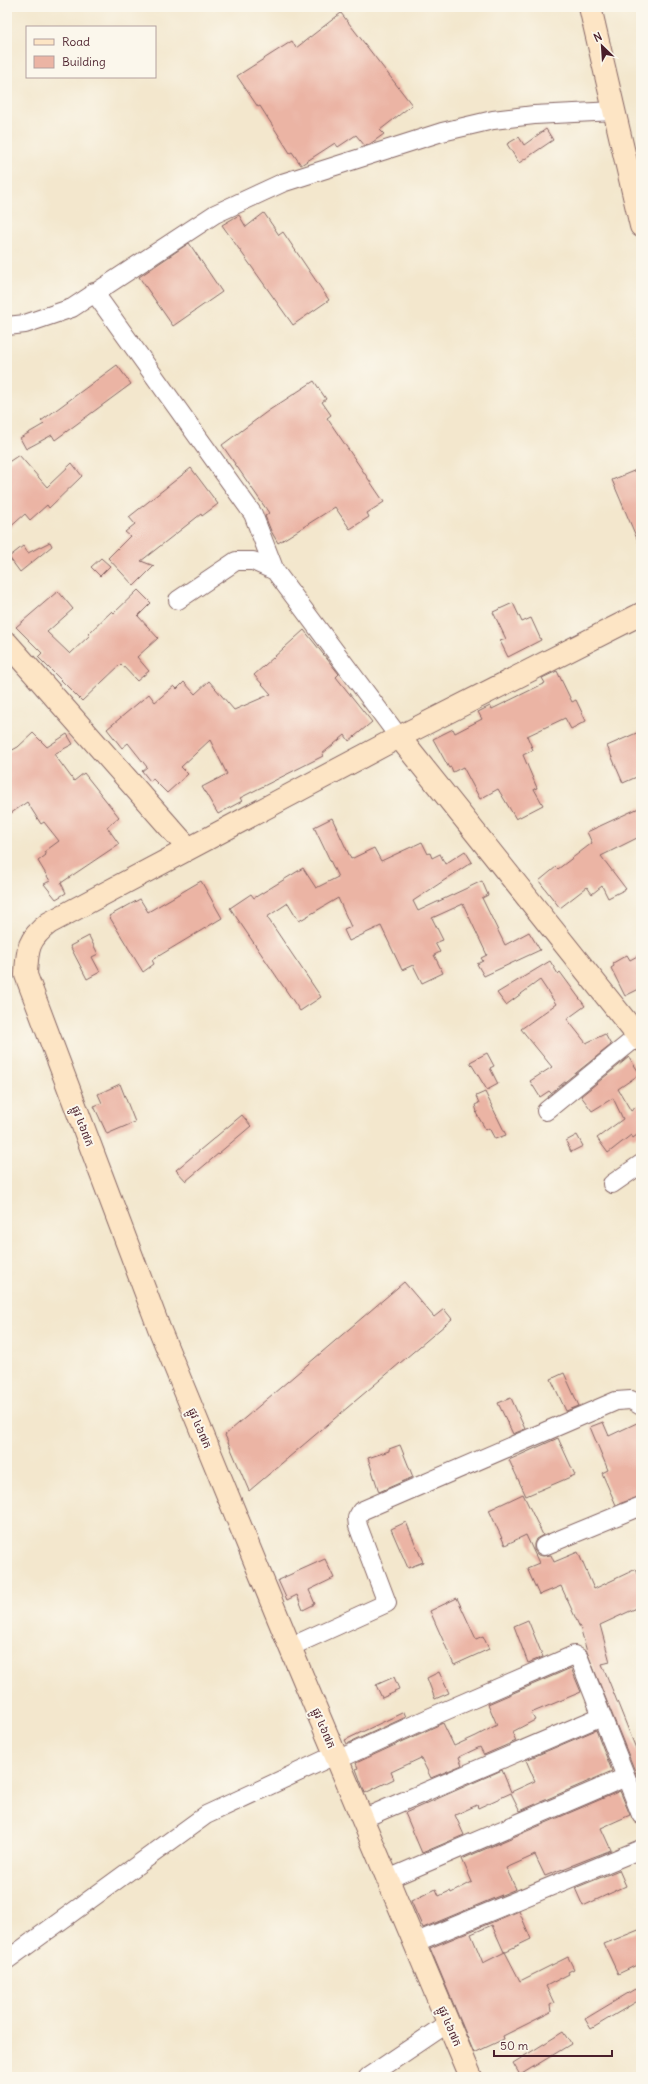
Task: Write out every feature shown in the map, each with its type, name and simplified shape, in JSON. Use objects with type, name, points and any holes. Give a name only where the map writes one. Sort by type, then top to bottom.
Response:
[{"type":"street","points":[[590,7],[641,226]]},
{"type":"street","points":[[7,326],[25,324],[72,308],[94,292],[215,214],[282,184],[442,132],[493,120],[534,115],[615,111]]},
{"type":"street","points":[[94,292],[254,514],[275,571],[399,737],[640,1038],[546,1111]]},
{"type":"street","points":[[178,600],[236,561],[253,561],[275,571]]},
{"type":"street","name":"ផ្លូវ ៤៦៧ក","points":[[471,2077],[336,1758],[159,1328],[26,975],[27,950],[37,933],[50,923],[188,848],[399,737],[641,614]]},
{"type":"street","points":[[7,643],[188,848]]},
{"type":"street","points":[[612,1184],[641,1164]]},
{"type":"street","points":[[290,1647],[387,1603],[358,1526],[357,1518],[361,1511],[616,1401],[631,1400],[641,1406]]},
{"type":"street","points":[[544,1546],[641,1506]]},
{"type":"street","points":[[7,1960],[206,1815],[574,1655],[579,1658],[641,1816]]},
{"type":"street","points":[[362,1819],[602,1716]]},
{"type":"street","points":[[388,1879],[626,1777]]},
{"type":"street","points":[[414,1943],[641,1849]]},
{"type":"street","points":[[368,2077],[448,2023]]},
{"type":"building","points":[[341,13],[412,105],[380,130],[384,134],[370,144],[365,146],[356,135],[338,147],[335,143],[301,165],[292,152],[290,153],[260,106],[258,107],[237,76],[292,41],[296,48]]},
{"type":"building","points":[[546,129],[553,140],[519,163],[507,144],[519,137],[524,145]]},
{"type":"building","points":[[264,213],[279,235],[283,232],[329,300],[293,325],[222,225],[239,215],[246,227]]},
{"type":"building","points":[[189,243],[222,292],[173,326],[139,277]]},
{"type":"building","points":[[117,365],[131,384],[55,440],[52,435],[26,449],[20,438],[44,424],[41,421]]},
{"type":"building","points":[[314,381],[326,399],[322,402],[331,415],[327,418],[384,502],[367,513],[369,517],[350,529],[335,507],[278,543],[265,516],[269,513],[222,445],[268,411]]},
{"type":"building","points":[[19,455],[47,487],[72,463],[82,476],[49,508],[47,505],[30,520],[25,514],[7,530],[7,463]]},
{"type":"building","points":[[191,468],[218,504],[202,516],[201,514],[141,561],[154,566],[134,586],[108,558],[130,536],[125,532],[135,524],[129,517]]},
{"type":"building","points":[[641,468],[641,548],[612,480]]},
{"type":"building","points":[[50,542],[52,546],[20,572],[9,557],[23,546],[28,553]]},
{"type":"building","points":[[101,558],[110,566],[100,576],[91,567]]},
{"type":"building","points":[[138,590],[151,603],[138,616],[158,638],[137,657],[149,671],[137,681],[121,664],[82,701],[38,657],[42,653],[16,627],[58,591],[73,609],[47,632],[70,654],[112,611],[114,613]]},
{"type":"building","points":[[513,603],[522,622],[531,618],[541,640],[508,657],[500,641],[506,639],[493,612]]},
{"type":"building","points":[[304,630],[339,674],[336,677],[372,722],[349,741],[345,735],[322,754],[323,756],[240,798],[242,801],[218,814],[202,787],[227,774],[210,740],[181,767],[188,774],[167,793],[153,779],[150,781],[142,771],[147,767],[128,743],[122,748],[107,729],[149,694],[155,702],[174,686],[177,689],[184,682],[195,694],[209,681],[234,710],[271,694],[254,675]]},
{"type":"building","points":[[557,671],[572,702],[576,700],[586,721],[571,729],[565,718],[527,736],[533,750],[523,755],[537,788],[534,789],[543,805],[516,819],[498,789],[480,799],[463,767],[453,772],[451,767],[449,768],[433,739],[453,729],[455,733],[482,719],[478,712],[490,706],[492,709],[545,683],[542,678]]},
{"type":"building","points":[[641,731],[641,775],[623,783],[607,746]]},
{"type":"building","points":[[33,733],[47,747],[67,734],[73,744],[54,754],[74,781],[84,773],[119,817],[107,827],[119,844],[61,883],[66,893],[56,899],[44,884],[50,881],[38,861],[46,855],[44,852],[59,841],[44,822],[41,824],[27,802],[7,816],[7,753],[18,747]]},
{"type":"building","points":[[641,807],[641,836],[601,856],[626,889],[608,898],[602,886],[592,894],[587,887],[560,908],[539,881],[556,867],[558,869],[592,843],[587,832]]},
{"type":"building","points":[[332,818],[351,859],[374,848],[381,861],[422,842],[428,854],[430,853],[432,858],[440,854],[445,864],[465,851],[472,862],[413,901],[418,911],[482,881],[488,895],[482,898],[505,945],[529,932],[540,950],[484,976],[477,964],[483,961],[481,958],[487,955],[463,904],[432,918],[443,940],[435,943],[440,952],[434,955],[443,973],[422,983],[413,965],[402,970],[381,926],[349,941],[344,930],[351,927],[338,898],[299,921],[288,903],[267,917],[321,997],[300,1011],[230,908],[251,894],[254,898],[303,868],[316,888],[338,877],[314,827]]},
{"type":"building","points":[[201,881],[222,918],[152,960],[154,964],[143,972],[109,916],[140,899],[148,912]]},
{"type":"building","points":[[89,936],[98,954],[92,957],[100,972],[87,979],[70,946]]},
{"type":"building","points":[[641,954],[641,988],[625,996],[611,968],[614,966],[613,963],[627,955],[630,960]]},
{"type":"building","points":[[550,961],[558,974],[560,972],[585,1006],[567,1019],[586,1043],[605,1034],[611,1045],[551,1093],[549,1091],[540,1097],[530,1081],[552,1067],[521,1029],[556,1004],[540,980],[506,1005],[497,993]]},
{"type":"building","points":[[487,1053],[494,1066],[490,1068],[498,1084],[487,1090],[470,1062]]},
{"type":"building","points":[[629,1057],[640,1074],[618,1089],[631,1111],[641,1103],[641,1132],[633,1138],[631,1135],[608,1153],[597,1138],[623,1119],[613,1098],[592,1111],[581,1096]]},
{"type":"building","points":[[120,1084],[135,1122],[107,1134],[94,1106],[102,1103],[98,1094]]},
{"type":"building","points":[[485,1092],[506,1135],[495,1139],[489,1128],[486,1130],[476,1113],[475,1105],[479,1103],[476,1096]]},
{"type":"building","points":[[242,1115],[251,1126],[186,1181],[176,1170]]},
{"type":"building","points":[[577,1135],[583,1146],[571,1152],[566,1141]]},
{"type":"building","points":[[404,1282],[434,1317],[444,1309],[452,1319],[249,1491],[225,1435]]},
{"type":"building","points":[[564,1373],[579,1406],[566,1411],[551,1379]]},
{"type":"building","points":[[511,1398],[525,1429],[513,1434],[498,1403]]},
{"type":"building","points":[[641,1421],[641,1496],[616,1505],[602,1473],[608,1470],[590,1427],[603,1422],[609,1436]]},
{"type":"building","points":[[558,1438],[575,1475],[526,1496],[509,1460]]},
{"type":"building","points":[[400,1445],[413,1477],[379,1492],[368,1458],[389,1451],[389,1449]]},
{"type":"building","points":[[523,1494],[543,1535],[536,1539],[534,1544],[534,1550],[538,1555],[551,1555],[554,1562],[578,1552],[594,1589],[636,1569],[641,1581],[641,1606],[600,1625],[610,1662],[602,1664],[641,1761],[641,1786],[587,1652],[581,1630],[561,1586],[539,1595],[527,1568],[539,1563],[526,1535],[505,1545],[489,1510]]},
{"type":"building","points":[[406,1522],[423,1562],[408,1568],[391,1529]]},
{"type":"building","points":[[325,1559],[334,1578],[309,1590],[315,1604],[303,1610],[297,1595],[287,1600],[278,1580]]},
{"type":"building","points":[[457,1598],[476,1639],[483,1636],[489,1649],[454,1665],[430,1611]]},
{"type":"building","points":[[528,1620],[543,1657],[528,1663],[514,1626]]},
{"type":"building","points":[[571,1668],[581,1692],[531,1713],[535,1720],[512,1732],[516,1741],[484,1755],[480,1747],[459,1757],[462,1765],[431,1778],[421,1758],[391,1772],[394,1779],[365,1793],[356,1769],[358,1768],[356,1763],[443,1723],[454,1746],[497,1725],[488,1704]]},
{"type":"building","points":[[439,1672],[449,1693],[435,1699],[427,1678]]},
{"type":"building","points":[[394,1677],[399,1689],[382,1698],[376,1685]]},
{"type":"building","points":[[404,1712],[406,1717],[347,1744],[345,1740]]},
{"type":"building","points":[[596,1730],[612,1771],[520,1811],[511,1793],[478,1808],[477,1805],[455,1815],[464,1835],[422,1853],[405,1813],[502,1770],[511,1792],[535,1781],[526,1760]]},
{"type":"building","points":[[620,1791],[630,1815],[601,1828],[611,1850],[545,1876],[535,1855],[506,1868],[516,1889],[423,1928],[411,1901],[436,1889],[439,1896],[450,1891],[451,1893],[472,1882],[462,1859]]},
{"type":"building","points":[[619,1870],[626,1886],[583,1906],[575,1888]]},
{"type":"building","points":[[519,1911],[531,1939],[504,1952],[492,1925],[471,1934],[483,1963],[505,1952],[520,1981],[568,1957],[574,1969],[568,1972],[569,1974],[546,1986],[554,2003],[550,2005],[551,2012],[503,2036],[504,2039],[474,2053],[430,1948]]},
{"type":"building","points":[[641,1929],[641,1963],[618,1974],[604,1944]]},
{"type":"building","points":[[635,1989],[641,1999],[591,2029],[585,2019]]},
{"type":"building","points":[[563,2032],[571,2044],[520,2075],[513,2063]]}]
